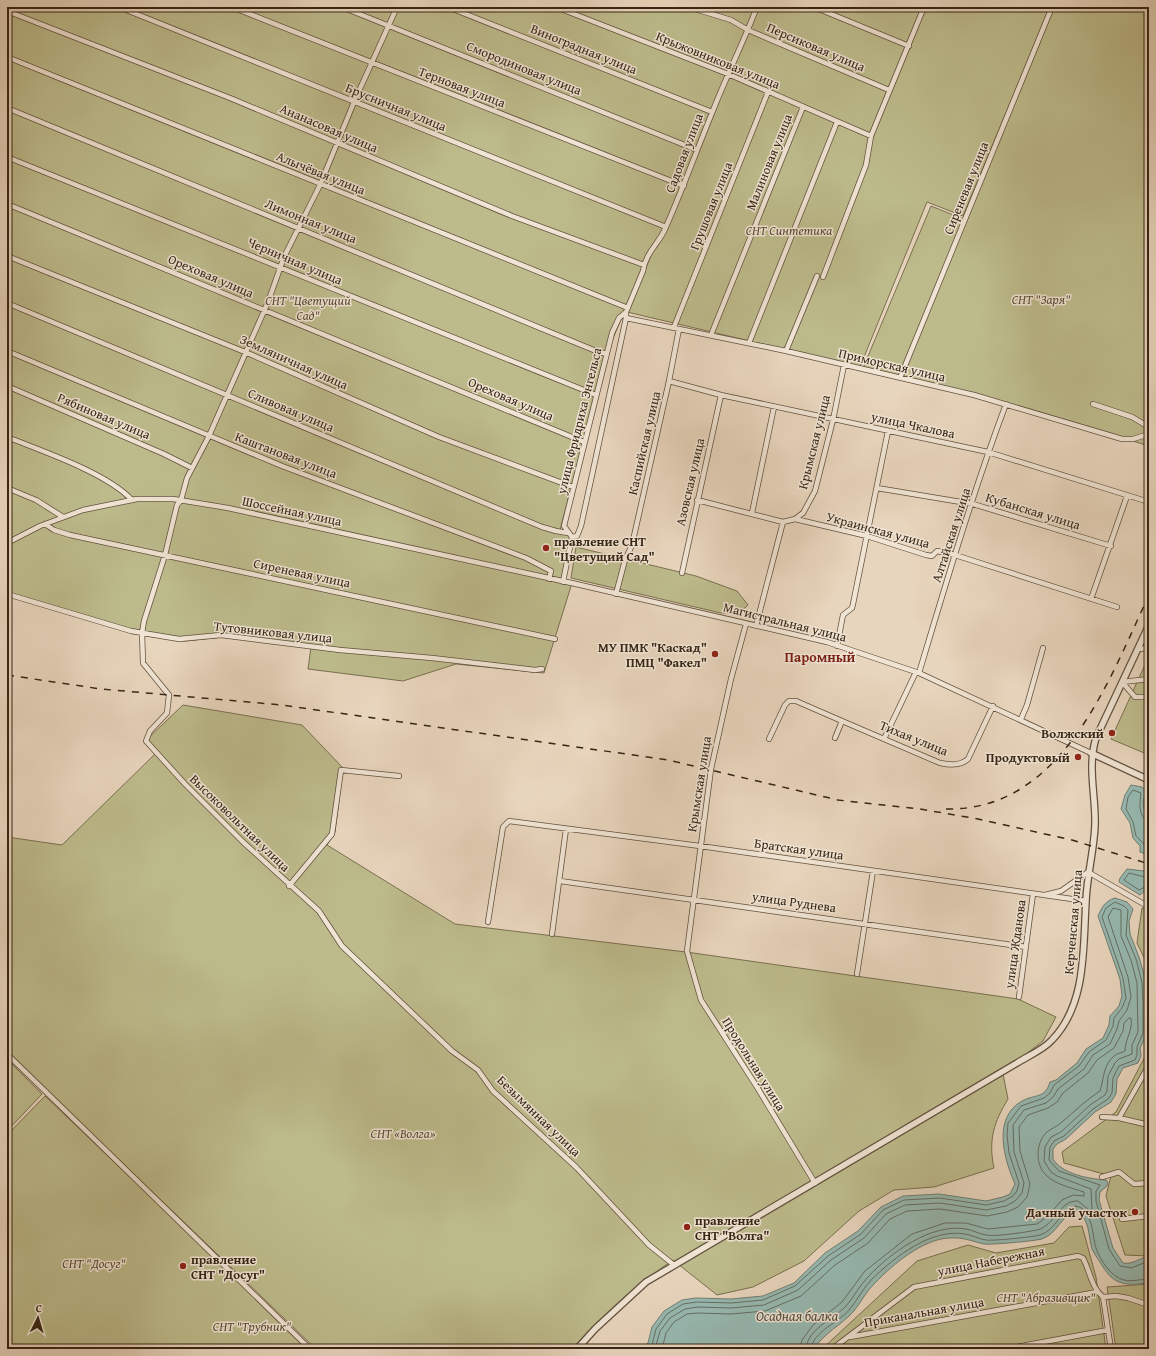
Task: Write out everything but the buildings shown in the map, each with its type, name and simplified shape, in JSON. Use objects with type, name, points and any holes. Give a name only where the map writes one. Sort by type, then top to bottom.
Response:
[{"type":"street","name":"Брусничная улица","points":[[119,7],[666,227]]},
{"type":"street","name":"Терновая улица","points":[[232,7],[684,186]]},
{"type":"street","name":"Смородиновая улица","points":[[342,7],[698,150]]},
{"type":"street","points":[[142,633],[144,621],[165,555],[184,486],[209,436],[277,282],[280,266],[320,185],[354,102],[397,7]]},
{"type":"street","name":"Виноградная улица","points":[[448,7],[712,112]]},
{"type":"street","name":"Крыжовниковая улица","points":[[556,7],[728,74],[871,136]]},
{"type":"street","name":"Персиковая улица","points":[[689,7],[731,20],[748,30],[889,90]]},
{"type":"street","name":"Садовая улица","points":[[628,308],[644,265],[666,227],[684,186],[712,112],[757,7]]},
{"type":"street","points":[[814,7],[909,46]]},
{"type":"street","points":[[823,277],[866,165],[871,136],[923,9],[914,7]]},
{"type":"street","name":"Сиреневая улица","points":[[900,378],[1052,7]]},
{"type":"street","name":"Ананасовая улица","points":[[7,11],[230,98],[336,144],[512,216],[644,265]]},
{"type":"street","name":"Алычёвая улица","points":[[7,57],[320,185],[628,308]]},
{"type":"street","name":"Грушовая улица","points":[[676,328],[768,92]]},
{"type":"street","name":"Малиновая улица","points":[[711,335],[803,107]]},
{"type":"street","name":"Лимонная улица","points":[[7,108],[596,351],[607,354]]},
{"type":"street","points":[[749,343],[837,122]]},
{"type":"street","name":"Черничная улица","points":[[7,157],[280,266],[596,395]]},
{"type":"street","name":"Ореховая улица","points":[[7,204],[584,442]]},
{"type":"street","name":"Земляничная улица","points":[[7,256],[245,352],[432,434],[573,486]]},
{"type":"street","points":[[786,351],[817,276]]},
{"type":"street","name":"Сливовая улица","points":[[7,302],[542,527],[556,532],[568,533]]},
{"type":"street","name":"улица Фридриха Энгельса","points":[[564,582],[572,537],[577,536],[581,526],[628,308]]},
{"type":"street","name":"улица Фридриха Энгельса","points":[[568,533],[564,526],[596,395],[616,323],[628,308]]},
{"type":"street","name":"Приморская улица","points":[[626,318],[786,351],[900,378],[1006,404],[1122,439],[1133,439],[1149,434]]},
{"type":"street","name":"Каспийская улица","points":[[616,594],[625,560],[632,545],[669,381],[676,328]]},
{"type":"street","name":"Каштановая улица","points":[[7,352],[282,466],[526,558],[551,571],[549,579]]},
{"type":"street","name":"Крымская улица","points":[[795,519],[803,513],[815,491],[833,420],[844,365]]},
{"type":"street","name":"улица Чкалова","points":[[669,381],[774,407],[988,452],[1149,502]]},
{"type":"street","name":"Рябиновая улица","points":[[7,386],[164,454],[192,468]]},
{"type":"street","name":"Азовская улица","points":[[682,573],[721,395]]},
{"type":"street","name":"Алтайская улица","points":[[884,739],[918,673],[955,555],[973,504],[988,452],[1006,404]]},
{"type":"street","points":[[1093,404],[1132,418],[1149,427]]},
{"type":"street","points":[[752,513],[774,407]]},
{"type":"street","points":[[837,646],[843,614],[852,608],[853,604],[888,431]]},
{"type":"street","points":[[7,437],[98,476],[119,488],[132,500]]},
{"type":"street","points":[[7,488],[36,500],[63,517]]},
{"type":"street","name":"Кубанская улица","points":[[877,488],[973,504],[1111,546]]},
{"type":"street","points":[[1091,599],[1111,546],[1127,496]]},
{"type":"street","name":"Шоссейная улица","points":[[8,541],[45,524],[84,510],[132,500],[153,498],[181,500],[278,518],[576,584]]},
{"type":"street","name":"Украинская улица","points":[[697,500],[782,522],[795,519],[866,536],[926,555],[932,556],[937,551],[955,555],[1117,607]]},
{"type":"street","points":[[756,626],[782,522]]},
{"type":"street","name":"Сиреневая улица","points":[[45,524],[54,530],[70,535],[555,639]]},
{"type":"street","points":[[568,533],[572,537]]},
{"type":"street","name":"Магистральная улица","points":[[576,584],[837,646],[918,673],[993,706],[1092,753]]},
{"type":"street","name":"Тутовниковая улица","points":[[7,594],[142,633],[179,639],[221,635],[535,670],[542,669]]},
{"type":"street","name":"Крымская улица","points":[[687,951],[700,846],[719,730],[746,624]]},
{"type":"street","name":"Керченская улица","points":[[577,1349],[595,1329],[646,1282],[1045,1046],[1052,1040],[1067,1020],[1074,999],[1084,957],[1088,872],[1095,825],[1092,753],[1096,738],[1149,625]]},
{"type":"street","name":"Высоковольтная улица","points":[[142,633],[143,663],[169,695],[167,713],[150,731],[146,737],[146,743],[185,784],[289,886],[322,916]]},
{"type":"street","points":[[1020,719],[1027,705],[1042,648]]},
{"type":"street","points":[[1138,649],[1149,648]]},
{"type":"street","points":[[1122,682],[1149,679]]},
{"type":"street","points":[[1122,682],[1135,697],[1147,697],[1149,703]]},
{"type":"street","name":"Тихая улица","points":[[769,739],[785,705],[789,701],[796,701],[940,763],[950,765],[963,763],[968,759],[993,706]]},
{"type":"street","points":[[835,738],[842,721]]},
{"type":"street","points":[[1092,753],[1149,780]]},
{"type":"street","points":[[289,886],[332,834],[341,770],[399,776]]},
{"type":"street","name":"Братская улица","points":[[488,922],[503,826],[509,821],[700,846],[1086,901]]},
{"type":"street","points":[[552,934],[566,829]]},
{"type":"street","points":[[857,974],[873,871]]},
{"type":"street","points":[[1044,896],[1061,891],[1088,872],[1149,907]]},
{"type":"street","name":"улица Руднева","points":[[560,881],[1026,947]]},
{"type":"street","name":"улица Жданова","points":[[1019,997],[1033,894]]},
{"type":"street","name":"Безымянная улица","points":[[322,916],[342,946],[452,1051],[478,1070],[493,1091],[576,1168],[649,1245],[674,1265]]},
{"type":"street","name":"Продольная улица","points":[[687,951],[701,1000],[757,1087],[815,1183]]},
{"type":"street","points":[[7,1054],[310,1349]]},
{"type":"street","points":[[1119,1118],[1149,1065]]},
{"type":"street","points":[[1102,1117],[1119,1118],[1149,1125]]},
{"type":"street","points":[[1102,1177],[1119,1172],[1134,1184],[1149,1182]]},
{"type":"street","points":[[1122,1219],[1149,1216]]},
{"type":"street","name":"улица Набережная","points":[[832,1349],[914,1287],[1078,1256],[1083,1258],[1097,1292],[1103,1297]]},
{"type":"street","name":"Приканальная улица","points":[[849,1337],[1097,1292]]},
{"type":"street","points":[[1111,1349],[1103,1297],[1116,1296],[1128,1298],[1149,1305]]},
{"type":"street","points":[[1006,1349],[1108,1330]]},
{"type":"green space","name":"СНТ \"Цветущий Сад\"","points":[[7,7],[1050,7],[963,216],[927,202],[860,367],[627,312],[656,244],[641,274],[607,352],[560,530],[571,535],[561,580],[572,583],[544,673],[456,664],[403,681],[308,669],[311,647],[223,637],[186,641],[140,635],[7,594]]},
{"type":"green space","name":"СНТ \"Заря\"","points":[[1053,7],[1149,7],[1149,446],[1001,401],[863,368],[931,206],[966,220]]},
{"type":"green space","points":[[576,547],[696,576],[737,591],[748,605],[739,611],[732,613],[721,613],[571,578]]},
{"type":"green space","points":[[1149,656],[1149,755],[1111,739]]},
{"type":"green space","name":"СНТ «Волга»","points":[[183,705],[302,725],[343,768],[335,832],[327,845],[455,924],[686,952],[1018,999],[1056,1017],[1043,1041],[1017,1061],[1002,1069],[1008,1099],[999,1116],[992,1140],[992,1158],[994,1168],[934,1187],[894,1190],[859,1211],[804,1261],[753,1287],[717,1295],[673,1260],[620,1301],[595,1324],[572,1349],[316,1349],[7,1052],[7,837],[62,845],[155,754],[144,742]]},
{"type":"green space","points":[[1142,908],[1149,910],[1149,968],[1137,943]]},
{"type":"green space","points":[[1149,1049],[1149,1256],[1125,1255],[1106,1196],[1111,1176],[1064,1163],[1062,1152],[1116,1112]]},
{"type":"green space","points":[[7,1059],[42,1094],[7,1131]]},
{"type":"green space","name":"СНТ \"Досуг\"","points":[[45,1096],[310,1349],[7,1349],[7,1135]]},
{"type":"green space","name":"СНТ \"Абразивщик\"","points":[[1082,1226],[1096,1277],[1106,1349],[822,1349],[917,1261],[968,1245],[996,1253],[1054,1243],[1069,1227]]},
{"type":"green space","points":[[1149,1284],[1149,1349],[1116,1349],[1107,1287]]},
{"type":"water","points":[[1131,785],[1142,787],[1146,792],[1143,802],[1145,814],[1149,819],[1149,855],[1140,852],[1140,846],[1133,838],[1130,823],[1121,809],[1125,795]]},
{"type":"water","points":[[1127,869],[1144,871],[1149,875],[1149,887],[1140,895],[1119,882],[1120,878]]},
{"type":"water","name":"Осадная балка","points":[[1115,898],[1127,902],[1133,909],[1129,921],[1130,934],[1139,957],[1146,982],[1147,1034],[1140,1048],[1141,1056],[1138,1063],[1123,1068],[1117,1079],[1116,1094],[1111,1102],[1095,1112],[1066,1139],[1057,1144],[1053,1149],[1053,1159],[1057,1164],[1076,1175],[1106,1180],[1108,1182],[1107,1186],[1100,1192],[1099,1200],[1113,1248],[1123,1263],[1130,1263],[1149,1257],[1149,1283],[1125,1284],[1114,1280],[1109,1275],[1092,1249],[1088,1228],[1084,1218],[1076,1210],[1071,1212],[1052,1233],[1042,1239],[1013,1243],[984,1244],[963,1239],[949,1238],[939,1239],[919,1248],[899,1261],[882,1276],[869,1290],[853,1312],[822,1338],[814,1349],[641,1349],[648,1343],[652,1327],[664,1311],[682,1300],[696,1298],[731,1299],[763,1296],[794,1283],[825,1253],[858,1231],[881,1207],[903,1196],[939,1194],[986,1201],[1010,1194],[1015,1184],[1004,1151],[1004,1128],[1007,1118],[1013,1108],[1022,1101],[1042,1094],[1050,1082],[1056,1080],[1077,1063],[1086,1049],[1103,1038],[1109,1025],[1110,1016],[1119,1006],[1122,996],[1120,979],[1098,916],[1104,905]]},
{"type":"railway","points":[[946,809],[986,804],[1021,789],[1050,765],[1076,735],[1097,701],[1116,665],[1149,595]]},
{"type":"railway","points":[[7,675],[101,689],[282,705],[668,760],[838,800],[920,809],[978,819],[1072,840],[1149,864]]},
{"type":"place","name":"правление СНТ \"Цветущий Сад\"","points":[[546,548]]},
{"type":"place","name":"МУ ПМК \"Каскад\" ПМЦ \"Факел\"","points":[[715,654]]},
{"type":"place","name":"Волжский","points":[[1112,733]]},
{"type":"place","name":"Продуктовый","points":[[1078,757]]},
{"type":"place","name":"Дачный участок","points":[[1135,1212]]},
{"type":"place","name":"правление СНТ \"Волга\"","points":[[687,1227]]},
{"type":"place","name":"правление СНТ \"Досуг\"","points":[[183,1266]]},
{"type":"district","name":"Паромный","points":[[820,657]]},
{"type":"park label","name":"СНТ Синтетика","points":[[789,230]]},
{"type":"park label","name":"СНТ \"Трубник\"","points":[[252,1326]]}]
